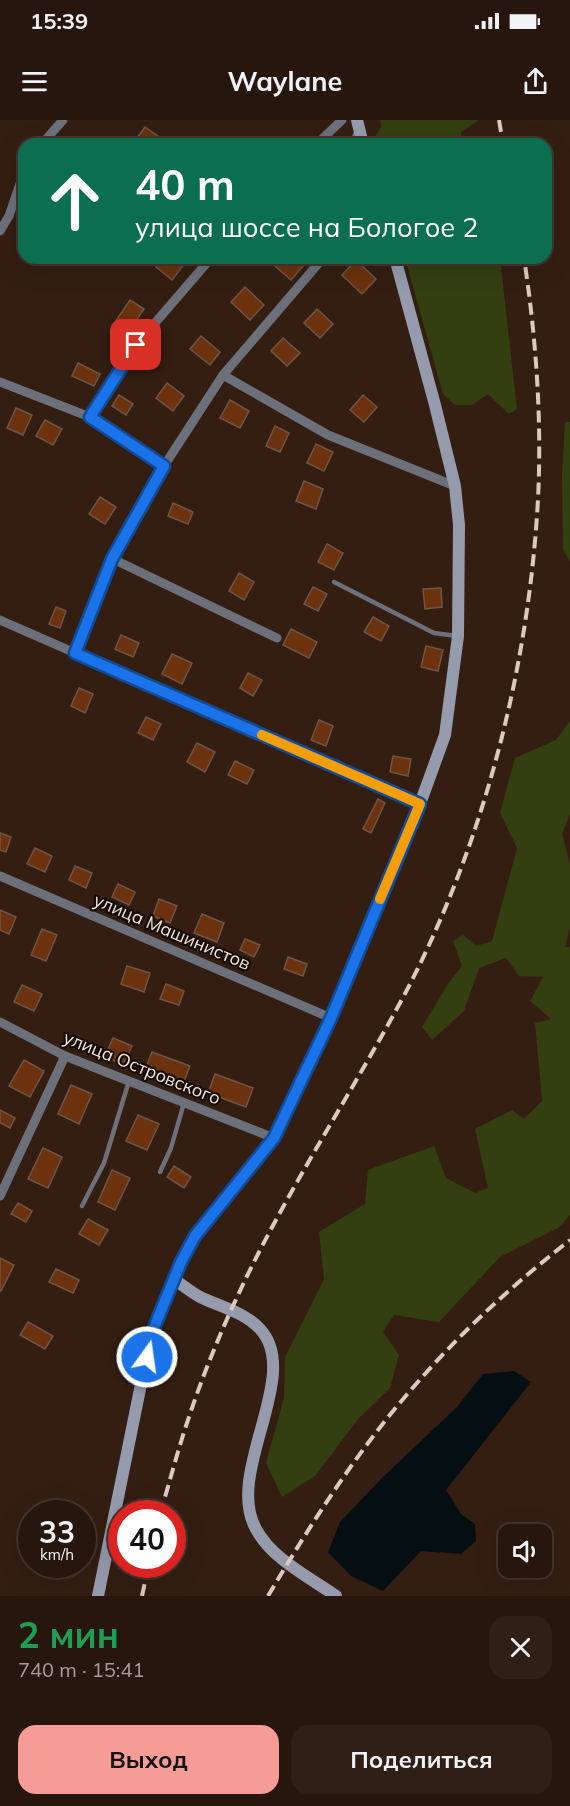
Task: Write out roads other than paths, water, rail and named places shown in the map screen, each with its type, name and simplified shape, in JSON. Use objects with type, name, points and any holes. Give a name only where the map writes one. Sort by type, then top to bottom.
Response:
[{"type":"street","points":[[47,138],[63,120]]},
{"type":"street","points":[[323,138],[342,120]]},
{"type":"street","points":[[0,231],[9,216],[18,190]]},
{"type":"street","points":[[90,417],[136,345],[206,264]]},
{"type":"street","points":[[75,653],[112,559],[164,466],[223,375],[317,264]]},
{"type":"street","points":[[98,1596],[151,1335],[181,1262],[195,1236],[274,1138],[331,1018],[420,804],[445,735],[458,636],[460,559],[455,486],[397,264]]},
{"type":"street","points":[[223,375],[328,435],[455,486]]},
{"type":"street","points":[[0,382],[90,417],[164,466]]},
{"type":"street","points":[[112,559],[277,638]]},
{"type":"street","points":[[0,620],[420,804]]},
{"type":"street","name":"улица Машинистов","points":[[0,876],[331,1018]]},
{"type":"street","name":"улица Островского","points":[[0,1022],[65,1056],[274,1138]]},
{"type":"street","points":[[0,1196],[65,1056]]},
{"type":"street","points":[[174,1279],[197,1296],[247,1317],[262,1331],[272,1351],[274,1371],[249,1477],[249,1504],[255,1527],[265,1542],[281,1557],[336,1596]]},
{"type":"lane","points":[[334,582],[434,633],[458,636]]},
{"type":"lane","points":[[82,1206],[104,1163],[129,1081]]},
{"type":"lane","points":[[160,1172],[171,1148],[184,1103]]},
{"type":"railway","points":[[499,120],[502,138]]},
{"type":"railway","points":[[164,1500],[189,1417],[225,1323],[269,1233],[408,988],[460,872],[481,812],[513,688],[525,625],[533,562],[538,499],[539,439],[537,378],[525,264]]},
{"type":"railway","points":[[268,1596],[337,1486],[396,1408],[471,1326],[529,1273],[570,1240]]},
{"type":"railway","points":[[142,1596],[146,1578]]}]
